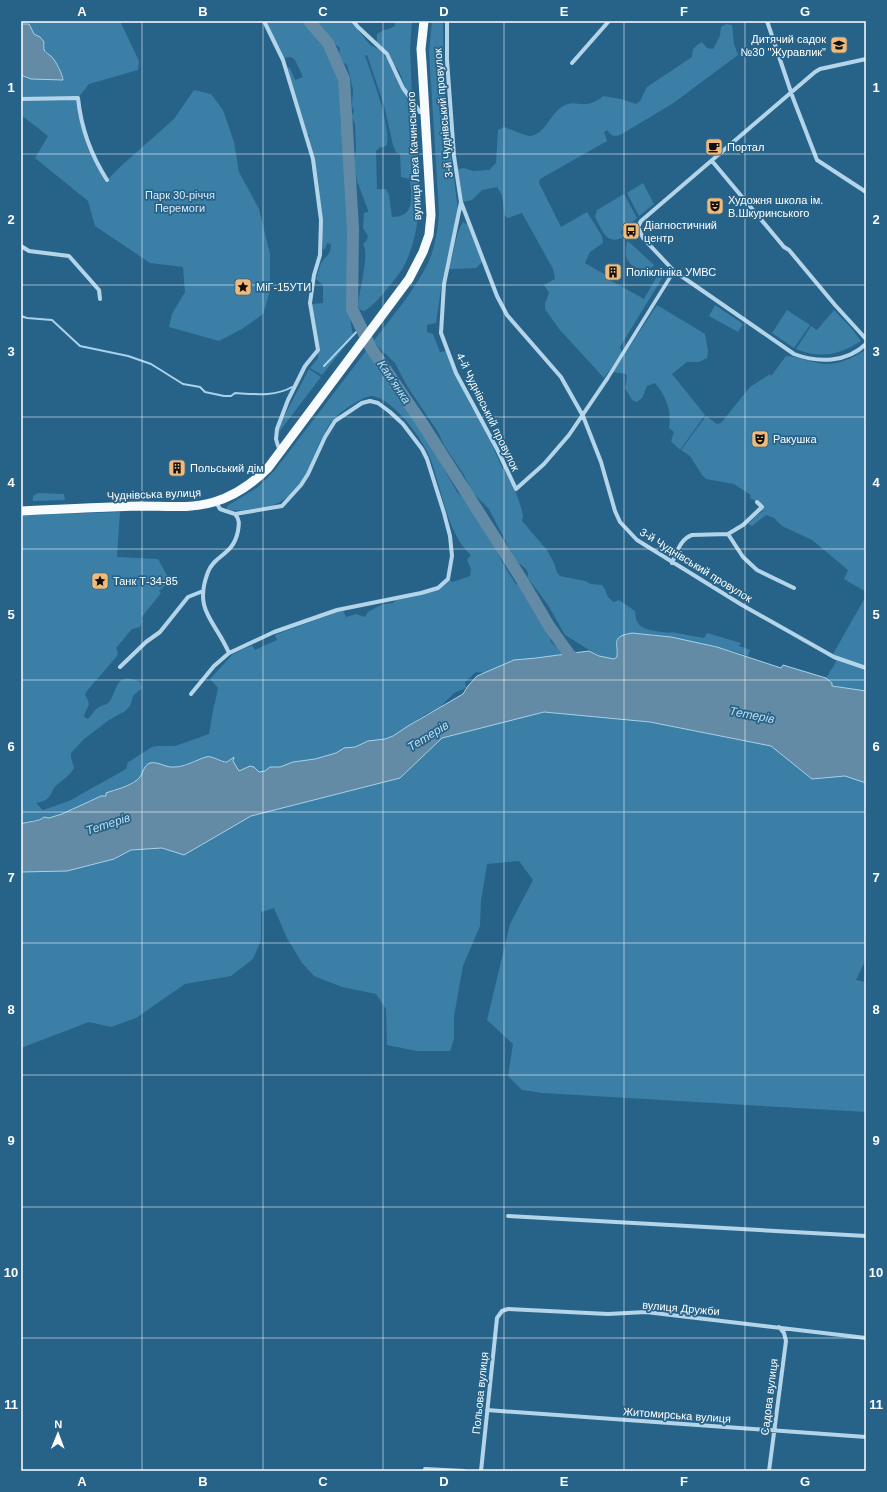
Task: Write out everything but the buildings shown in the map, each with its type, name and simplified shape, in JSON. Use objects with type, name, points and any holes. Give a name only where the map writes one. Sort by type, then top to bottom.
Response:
[{"type":"main road","name":"вулиця Леха Качинського","points":[[390,302],[409,271],[418,252],[424,231],[426,197],[416,50],[419,21]]},
{"type":"main road","name":"вулиця Леха Качинського","points":[[390,302],[410,279],[419,263],[429,234],[431,215],[421,49],[424,21]]},
{"type":"main road","points":[[344,363],[390,302]]},
{"type":"main road","name":"Чуднівська вулиця","points":[[21,511],[114,507],[195,506],[215,499],[241,484],[261,468],[344,363]]},
{"type":"main road","name":"Чуднівська вулиця","points":[[21,506],[191,501],[228,497],[253,482],[268,468],[344,363]]},
{"type":"street","points":[[264,21],[283,60],[313,159],[321,220],[320,254],[314,275],[310,303],[318,350],[305,366],[288,400],[277,429],[276,439],[278,446]]},
{"type":"street","points":[[353,21],[358,28],[387,54],[403,88],[420,112]]},
{"type":"street","name":"3-й Чуднівський провулок","points":[[447,21],[447,60],[454,156],[461,202],[497,296],[507,315],[561,377],[583,416],[601,462],[615,511],[620,522],[637,540],[672,563],[834,657],[866,668]]},
{"type":"street","points":[[572,63],[609,21]]},
{"type":"street","points":[[767,21],[791,92],[817,160],[866,192]]},
{"type":"street","points":[[866,59],[820,69],[815,72],[639,224],[638,230],[674,271],[794,354],[818,360],[836,359],[853,353],[866,344]]},
{"type":"street","points":[[21,99],[78,98],[80,117],[88,145],[107,180]]},
{"type":"street","points":[[712,161],[784,247],[795,257],[866,339]]},
{"type":"street","name":"4-й Чуднівський провулок","points":[[461,202],[444,284],[441,333],[456,373],[497,449],[516,489],[544,464],[583,416]]},
{"type":"street","points":[[21,246],[29,251],[69,256],[99,290],[100,299]]},
{"type":"street","points":[[583,416],[674,271]]},
{"type":"street","points":[[191,694],[214,666],[229,653],[280,630],[337,610],[421,593],[438,588],[448,579],[452,556],[450,536],[444,513],[430,466],[422,449],[403,424],[390,412],[378,403],[370,401],[362,403],[335,421],[325,437],[308,474],[301,485],[282,506],[235,514],[220,508],[215,499]]},
{"type":"street","points":[[672,563],[680,545],[687,537],[692,535],[728,534],[743,525],[762,507],[757,502]]},
{"type":"street","points":[[229,653],[206,612],[202,600],[202,591],[209,569],[213,563],[227,552],[234,543],[239,524],[238,518],[235,514]]},
{"type":"street","points":[[728,534],[743,557],[757,570],[794,588]]},
{"type":"street","points":[[120,667],[146,642],[160,632],[188,597],[202,591]]},
{"type":"street","points":[[508,1216],[866,1236]]},
{"type":"street","name":"вулиця Дружби","points":[[497,1318],[502,1311],[508,1309],[608,1314],[646,1312],[866,1338]]},
{"type":"street","name":"Польова вулиця","points":[[481,1471],[497,1318]]},
{"type":"street","name":"Садова вулиця","points":[[769,1471],[786,1341],[784,1333],[779,1327]]},
{"type":"street","name":"Житомирська вулиця","points":[[487,1410],[866,1437]]},
{"type":"street","points":[[425,1469],[464,1471]]},
{"type":"green space","name":"Парк 30-річчя Перемоги","points":[[21,21],[120,21],[139,61],[138,70],[89,84],[78,98],[88,145],[107,180],[174,119],[194,90],[211,94],[223,110],[234,142],[239,172],[259,209],[270,254],[270,291],[263,314],[242,329],[219,341],[169,327],[172,314],[185,292],[183,267],[150,263],[95,226],[88,201],[35,158],[48,136],[21,115],[21,75],[31,79],[63,80],[55,61],[44,50],[44,42],[40,37],[34,34],[29,24],[21,24]]},
{"type":"green space","points":[[266,21],[308,21],[311,28],[328,49],[341,75],[343,84],[341,97],[343,104],[340,121],[342,131],[342,147],[347,154],[346,162],[349,199],[347,207],[351,219],[351,232],[355,236],[356,240],[352,245],[351,264],[354,276],[350,299],[350,318],[353,336],[322,375],[310,368],[318,358],[312,304],[323,303],[323,285],[316,279],[321,263],[330,252],[331,244],[327,243],[325,249],[323,249],[308,139],[310,135],[307,135],[286,67],[290,68],[295,80],[303,77],[295,60],[291,57],[283,58]]},
{"type":"green space","points":[[314,21],[351,21],[370,45],[380,50],[391,64],[402,84],[408,103],[414,111],[419,169],[419,208],[417,227],[412,246],[405,264],[399,274],[377,301],[363,311],[359,309],[358,305],[365,264],[365,248],[363,244],[367,240],[368,236],[363,228],[364,213],[368,212],[368,210],[357,181],[354,161],[356,150],[355,124],[351,116],[354,112],[352,105],[353,90],[350,76],[347,65],[343,62],[339,54],[340,48],[330,40]],"holes":[[[367,55],[384,105],[393,145],[396,152],[400,154],[401,177],[410,179],[411,199],[409,210],[400,216],[392,217],[389,195],[386,189],[377,189],[376,151],[379,148],[386,146],[387,128],[365,56]]]},
{"type":"green space","points":[[394,21],[412,21],[410,49],[412,97],[408,94],[399,71],[377,44],[377,34],[395,26]]},
{"type":"green space","points":[[432,21],[443,21],[444,92],[449,130],[447,144],[452,161],[458,211],[442,282],[436,323],[427,325],[427,332],[433,334],[440,352],[446,352],[471,406],[481,420],[501,465],[514,487],[521,507],[523,516],[522,521],[547,550],[560,576],[585,581],[591,584],[602,585],[611,600],[614,602],[619,600],[635,611],[637,622],[644,628],[658,632],[671,632],[704,638],[707,633],[741,643],[739,646],[750,650],[748,656],[721,648],[656,635],[629,634],[620,636],[616,642],[617,657],[614,659],[599,656],[565,635],[548,605],[528,578],[526,569],[516,561],[489,509],[472,492],[464,475],[444,445],[438,432],[407,386],[395,363],[373,342],[423,273],[433,251],[436,238],[439,212],[429,51]]},
{"type":"green space","points":[[726,24],[732,25],[734,44],[738,55],[672,104],[620,135],[613,136],[607,130],[604,132],[607,141],[540,179],[539,183],[561,227],[587,212],[602,236],[603,243],[590,252],[585,263],[609,277],[608,279],[644,299],[660,271],[664,275],[620,347],[622,353],[604,378],[559,329],[545,309],[545,304],[549,293],[544,285],[555,279],[553,269],[522,213],[508,218],[505,216],[502,195],[497,187],[482,190],[472,200],[463,202],[458,169],[464,168],[473,171],[489,170],[496,163],[498,130],[504,127],[531,136],[541,131],[556,112],[565,105],[571,103],[591,103],[603,96],[621,99],[636,104],[640,101],[647,87],[692,57],[693,49],[697,45],[702,42],[707,48],[713,49],[720,36],[721,27]]},
{"type":"green space","points":[[643,183],[654,204],[639,216],[627,193]]},
{"type":"green space","points":[[624,194],[637,218],[620,232],[624,237],[613,240],[606,236],[595,217],[597,210]]},
{"type":"green space","points":[[463,222],[467,224],[482,262],[476,268],[449,269],[457,237]]},
{"type":"green space","points":[[628,241],[654,265],[651,268],[638,268],[629,263],[626,253]]},
{"type":"green space","points":[[657,305],[705,334],[708,351],[707,358],[699,362],[687,362],[672,374],[705,415],[680,450],[671,441],[674,432],[669,428],[669,410],[665,398],[655,383],[647,386],[642,398],[637,402],[632,400],[625,388],[627,378],[626,374],[613,372]]},
{"type":"green space","points":[[715,305],[743,324],[738,332],[709,316]]},
{"type":"green space","points":[[787,310],[810,325],[794,348],[772,333]]},
{"type":"green space","points":[[834,310],[861,341],[845,350],[822,355],[796,349],[811,326],[817,330]]},
{"type":"green space","points":[[366,351],[376,360],[385,378],[393,383],[396,392],[407,401],[411,413],[421,424],[430,444],[457,492],[469,504],[485,526],[503,564],[515,583],[522,587],[522,591],[526,598],[538,612],[551,642],[567,657],[485,673],[476,672],[465,682],[466,688],[454,693],[440,707],[426,714],[393,736],[380,740],[368,741],[355,747],[342,749],[336,753],[315,759],[293,762],[281,767],[270,767],[265,771],[259,772],[251,769],[239,771],[232,758],[229,761],[222,761],[205,757],[176,767],[160,764],[142,774],[137,780],[121,789],[114,789],[106,796],[101,796],[62,814],[49,818],[28,821],[21,824],[21,515],[120,512],[117,557],[158,559],[170,581],[159,591],[161,593],[141,618],[142,622],[140,627],[132,629],[116,648],[118,653],[117,656],[86,692],[85,695],[89,704],[84,717],[88,719],[97,708],[109,702],[119,682],[126,678],[140,682],[142,688],[133,696],[130,706],[125,711],[109,720],[84,739],[71,753],[74,768],[72,771],[53,789],[46,800],[36,803],[43,810],[69,801],[126,769],[128,762],[152,747],[175,746],[209,734],[218,688],[210,679],[233,654],[252,645],[255,650],[277,640],[275,635],[343,610],[346,617],[356,614],[365,617],[368,612],[384,604],[393,603],[396,600],[424,594],[443,585],[449,580],[453,582],[470,576],[471,569],[467,560],[471,555],[452,528],[433,465],[424,445],[404,418],[388,403],[380,398],[369,396],[363,398],[340,413],[332,421],[322,437],[303,478],[297,488],[289,496],[268,506],[242,510],[227,509],[227,506],[258,487],[275,470]]},
{"type":"green space","points":[[864,351],[866,353],[866,592],[844,579],[848,570],[812,540],[782,526],[774,518],[766,515],[752,526],[748,524],[758,514],[767,510],[760,512],[764,507],[760,503],[750,498],[751,495],[734,484],[706,479],[690,456],[681,450],[706,416],[717,424],[721,423],[750,387],[770,374],[771,376],[786,356],[797,357],[821,364],[834,364]]},
{"type":"green space","points":[[309,369],[321,377],[279,432],[278,428]]},
{"type":"green space","points":[[38,493],[64,494],[65,500],[33,501],[33,496]]},
{"type":"green space","points":[[866,596],[866,691],[832,686],[832,683],[826,678],[836,662],[833,654]]},
{"type":"green space","points":[[544,712],[650,722],[771,746],[812,779],[845,776],[866,783],[866,959],[856,980],[866,982],[866,1112],[543,1093],[522,1090],[508,1076],[513,1044],[487,1020],[510,924],[533,880],[519,861],[487,864],[481,901],[480,926],[463,966],[454,1016],[454,1039],[450,1051],[417,1051],[387,1045],[386,1009],[376,994],[342,987],[314,976],[302,963],[287,938],[274,908],[261,912],[261,940],[253,959],[231,976],[185,984],[136,1018],[111,1027],[89,1022],[21,1048],[21,872],[114,859],[131,850],[162,848],[184,855],[251,816],[400,778],[442,738]]},
{"type":"water","points":[[21,24],[29,24],[34,34],[40,37],[44,42],[44,50],[55,61],[63,80],[31,79],[21,75]]},
{"type":"water","name":"Тетерів","points":[[632,633],[671,637],[717,647],[781,668],[783,665],[826,678],[832,683],[832,686],[866,691],[866,783],[845,776],[812,779],[771,746],[650,722],[544,712],[442,738],[400,778],[251,816],[184,855],[162,848],[131,850],[114,859],[67,871],[21,872],[21,824],[39,820],[44,817],[49,818],[62,814],[101,796],[106,796],[106,793],[126,786],[137,780],[141,776],[146,766],[150,763],[156,763],[168,767],[178,767],[206,757],[227,762],[234,757],[233,761],[239,771],[250,766],[254,767],[259,772],[265,771],[270,767],[280,767],[293,762],[315,759],[336,753],[344,748],[355,747],[368,741],[385,739],[393,736],[463,694],[477,676],[514,660],[589,651],[599,656],[614,659],[617,657],[618,638]]},
{"type":"waterway","name":"Кам'янка","points":[[309,21],[328,43],[344,79],[353,229],[352,309],[371,348],[422,423],[522,580],[549,626],[569,654],[581,665]]},
{"type":"waterway","points":[[21,316],[27,318],[52,320],[80,346],[128,356],[151,364],[183,384],[200,387],[205,392],[224,396],[231,396],[235,393],[271,394],[292,387]]},
{"type":"waterway","points":[[324,366],[361,327]]},
{"type":"place","name":"Дитячий садок №30 \"Журавлик\"","points":[[839,45]]},
{"type":"place","name":"Портал","points":[[714,147]]},
{"type":"place","name":"Художня школа ім. В.Шкуринського","points":[[715,206]]},
{"type":"place","name":"Діагностичний центр","points":[[631,231]]},
{"type":"place","name":"Поліклініка УМВС","points":[[613,272]]},
{"type":"place","name":"МіГ-15УТИ","points":[[243,287]]},
{"type":"place","name":"Ракушка","points":[[760,439]]},
{"type":"place","name":"Польський дім","points":[[177,468]]},
{"type":"place","name":"Танк Т-34-85","points":[[100,581]]}]
